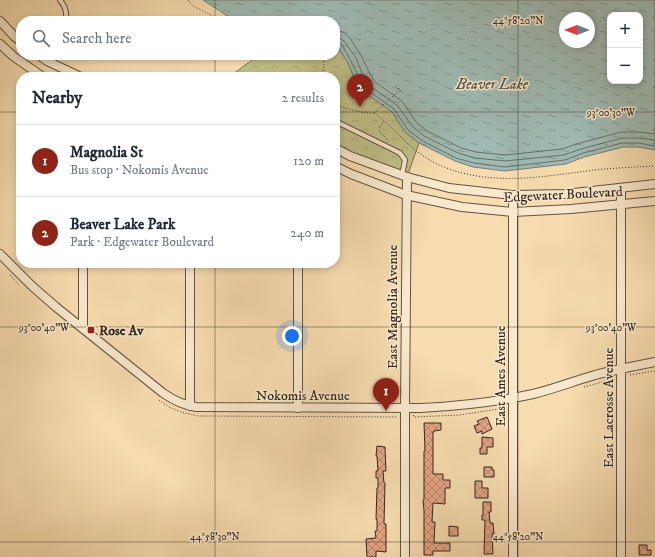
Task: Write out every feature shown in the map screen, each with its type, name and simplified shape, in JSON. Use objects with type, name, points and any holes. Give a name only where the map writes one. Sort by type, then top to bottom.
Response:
[{"type":"street","points":[[0,21],[16,38]]},
{"type":"street","points":[[0,44],[16,58]]},
{"type":"street","points":[[19,60],[36,72]]},
{"type":"street","points":[[52,60],[72,72]]},
{"type":"street","name":"Edgewater Boulevard","points":[[340,151],[350,156],[404,176],[449,188],[513,196],[565,194],[655,184]]},
{"type":"street","name":"Edgewater Boulevard","points":[[340,168],[406,195],[462,207],[513,212],[571,209],[655,201]]},
{"type":"street","name":"East Magnolia Avenue","points":[[404,176],[406,195],[405,557]]},
{"type":"street","name":"East Lacrosse Avenue","points":[[621,188],[621,557]]},
{"type":"street","name":"East Ames Avenue","points":[[513,196],[513,557]]},
{"type":"street","name":"Nokomis Avenue","points":[[0,254],[33,287],[169,398],[190,406],[205,408],[405,408],[454,406],[513,398],[549,390],[621,369],[655,362]]},
{"type":"street","points":[[82,328],[83,268]]},
{"type":"street","points":[[190,268],[190,406]]},
{"type":"street","points":[[298,268],[298,408]]},
{"type":"lane","points":[[60,0],[66,9],[66,16]]},
{"type":"lane","points":[[340,124],[400,153],[405,160],[404,176]]},
{"type":"path","points":[[188,0],[193,6],[213,16]]},
{"type":"path","points":[[324,60],[325,64],[324,72]]},
{"type":"path","points":[[396,86],[403,93]]},
{"type":"path","points":[[374,113],[400,90]]},
{"type":"path","points":[[340,106],[374,113],[417,153],[449,169],[469,175],[501,179],[521,179],[598,170],[655,166]]},
{"type":"path","points":[[384,122],[379,131],[388,141],[387,147]]},
{"type":"path","points":[[628,374],[631,376],[634,374],[655,371]]},
{"type":"path","points":[[413,414],[414,416],[460,414],[504,408],[506,406]]},
{"type":"green space","points":[[340,50],[348,63],[354,78],[364,92],[392,112],[405,132],[419,143],[407,177],[340,150],[340,72],[236,72],[252,60],[340,60]]},
{"type":"water","name":"Beaver Lake","points":[[203,0],[655,0],[655,150],[638,147],[623,147],[584,157],[566,164],[505,171],[473,167],[455,161],[419,143],[405,132],[392,112],[364,92],[354,77],[340,50],[340,16],[228,16]]},
{"type":"building","points":[[487,417],[492,429],[482,434],[482,431],[477,433],[474,426],[479,424],[477,421]]},
{"type":"building","points":[[424,423],[441,423],[441,430],[433,432],[433,474],[443,474],[443,480],[450,480],[450,488],[445,488],[445,504],[433,503],[432,522],[435,522],[434,543],[450,543],[450,551],[433,551],[433,555],[424,555]]},
{"type":"building","points":[[482,437],[493,438],[493,447],[487,447],[487,454],[480,454],[480,448],[482,448]]},
{"type":"building","points":[[377,446],[385,447],[386,471],[383,471],[385,483],[384,524],[386,524],[386,552],[376,551],[376,557],[367,557],[366,539],[376,538],[375,531],[377,531]]},
{"type":"building","points":[[484,467],[492,467],[492,470],[494,470],[494,477],[484,477]]},
{"type":"building","points":[[475,481],[482,481],[482,488],[488,488],[488,498],[475,498]]},
{"type":"building","points":[[483,502],[491,502],[491,512],[489,512],[490,523],[493,523],[493,554],[484,554],[485,520],[482,520]]},
{"type":"building","points":[[449,526],[458,527],[458,536],[449,536]]},
{"type":"building","points":[[639,545],[647,545],[647,550],[651,550],[651,555],[639,555]]},
{"type":"place","name":"Beaver Lake Park","points":[[360,107]]},
{"type":"place","name":"Rose Av","points":[[91,330]]},
{"type":"place","name":"Magnolia St","points":[[386,411]]}]
